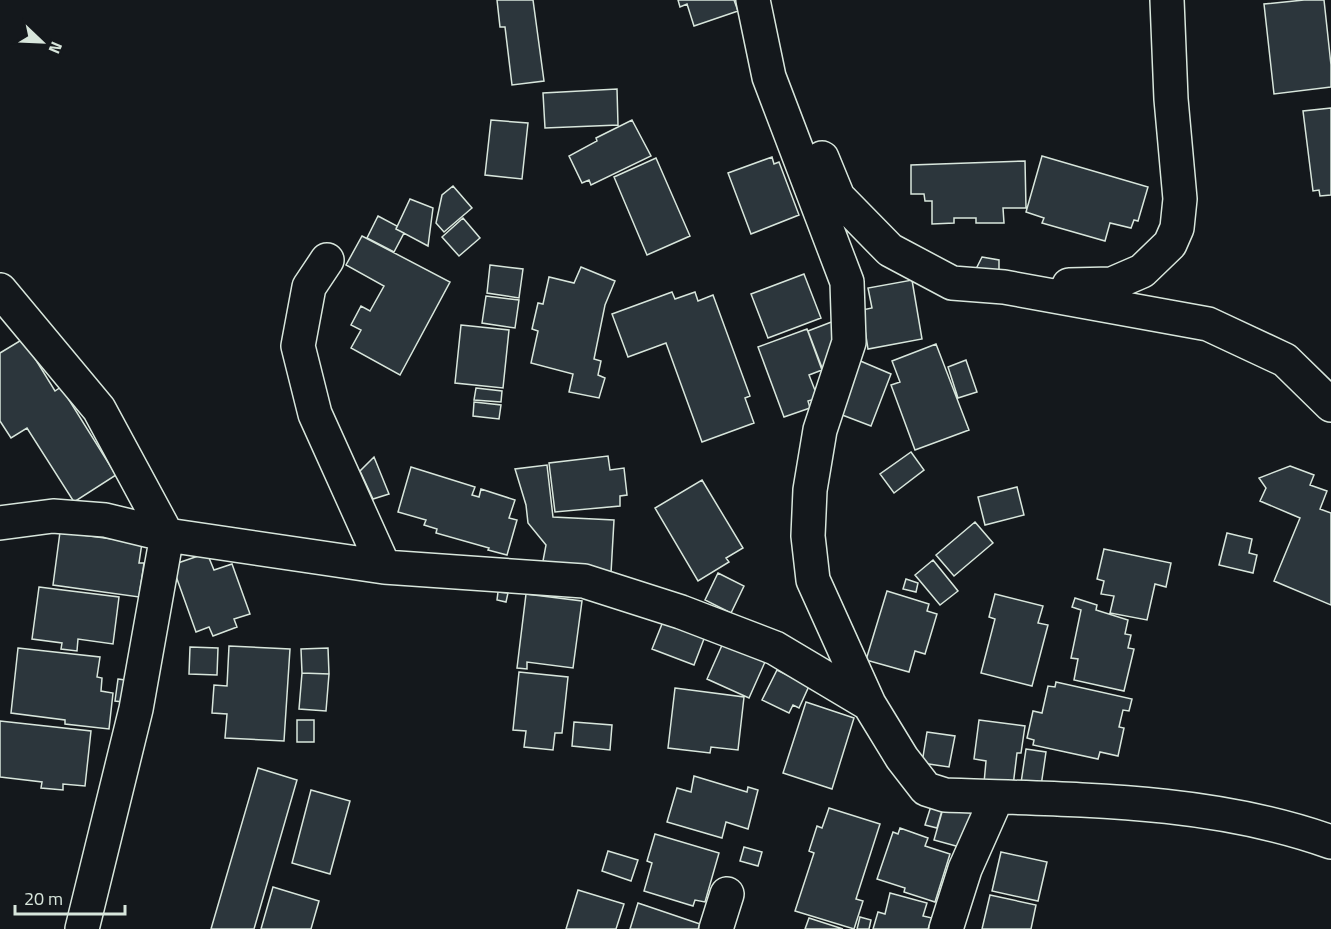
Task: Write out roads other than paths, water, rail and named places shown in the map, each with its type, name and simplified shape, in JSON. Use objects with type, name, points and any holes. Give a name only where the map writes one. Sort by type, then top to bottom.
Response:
[{"type":"street","points":[[1004,287],[1112,284],[1142,271],[1170,244],[1177,228],[1180,199],[1171,99],[1167,0]]},
{"type":"street","points":[[756,10],[784,67],[838,197],[890,250],[952,283],[1004,287],[1208,324],[1285,360],[1331,405]]},
{"type":"street","points":[[756,10],[769,77],[847,282],[849,342],[820,430],[810,490],[808,536],[813,580],[869,704],[903,758],[926,789],[945,795],[1118,803],[1232,815],[1293,829],[1331,842]]},
{"type":"street","points":[[327,260],[309,287],[298,346],[315,414],[384,567]]},
{"type":"street","points":[[0,290],[99,409],[167,534],[136,709],[82,929]]},
{"type":"street","points":[[0,523],[53,516],[105,520],[167,534],[384,567],[584,581],[681,612],[775,648],[869,704]]},
{"type":"street","points":[[946,929],[965,869],[997,797]]},
{"type":"street","points":[[716,929],[727,894]]}]
